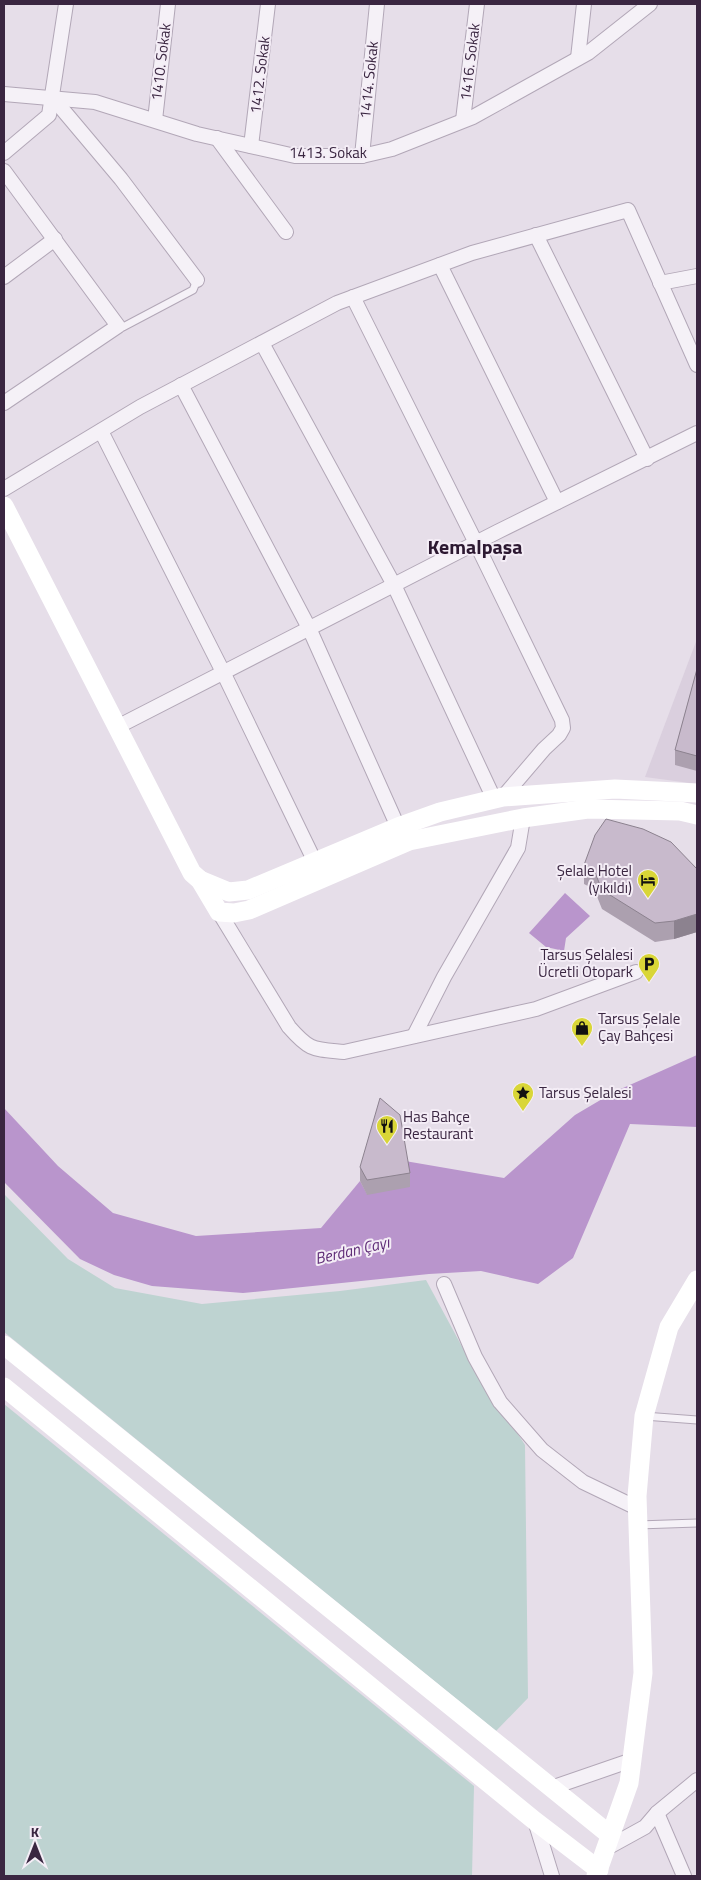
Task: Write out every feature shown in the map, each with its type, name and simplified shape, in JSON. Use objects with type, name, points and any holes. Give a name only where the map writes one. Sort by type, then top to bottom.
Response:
[{"type":"street","points":[[4,153],[49,115],[66,4]]},
{"type":"street","name":"1410. Sokak","points":[[155,120],[168,4]]},
{"type":"street","name":"1412. Sokak","points":[[251,146],[268,4]]},
{"type":"street","name":"1414. Sokak","points":[[362,156],[377,4]]},
{"type":"street","name":"1416. Sokak","points":[[463,120],[477,4]]},
{"type":"street","points":[[578,58],[584,4]]},
{"type":"street","name":"1413. Sokak","points":[[4,94],[95,102],[216,138],[295,156],[362,156],[392,149],[463,120],[588,53],[650,4]]},
{"type":"street","points":[[52,98],[121,179],[197,280]]},
{"type":"street","points":[[216,138],[286,232]]},
{"type":"street","points":[[4,171],[118,326],[4,403]]},
{"type":"street","points":[[4,489],[140,406],[337,303],[472,253],[628,210],[697,366]]},
{"type":"street","points":[[536,236],[647,459]]},
{"type":"street","points":[[4,277],[55,240]]},
{"type":"street","points":[[440,265],[557,502]]},
{"type":"street","points":[[660,283],[697,276]]},
{"type":"street","points":[[353,297],[476,542],[562,720],[563,728],[559,734],[498,798]]},
{"type":"street","points":[[262,342],[394,585],[498,798]]},
{"type":"street","points":[[181,385],[309,628],[398,827]]},
{"type":"street","points":[[101,431],[223,672],[315,862]]},
{"type":"street","points":[[117,727],[476,542],[697,433]]},
{"type":"street","points":[[5,513],[192,872],[200,880],[290,1027],[300,1040],[315,1050],[344,1052],[536,1010],[636,972]]},
{"type":"street","points":[[200,880],[228,892],[248,890],[398,827],[440,812],[498,798],[615,789],[697,793]]},
{"type":"street","points":[[219,912],[234,913],[249,910],[409,841],[523,818],[588,810],[680,812],[697,815]]},
{"type":"street","points":[[414,1036],[444,977],[518,848],[523,818]]},
{"type":"street","points":[[4,1387],[597,1873],[628,1784],[643,1673],[637,1516],[644,1416],[669,1326],[697,1280]]},
{"type":"street","points":[[444,1284],[475,1357],[500,1402],[542,1450],[583,1482],[637,1516]]},
{"type":"street","points":[[4,1345],[551,1788],[608,1842]]},
{"type":"street","points":[[551,1788],[632,1760]]},
{"type":"street","points":[[608,1842],[644,1827],[657,1813],[697,1780]]},
{"type":"street","points":[[657,1813],[684,1876]]},
{"type":"street","points":[[535,1821],[552,1876]]},
{"type":"lane","points":[[118,326],[123,327],[193,290],[197,280]]},
{"type":"lane","points":[[644,1416],[697,1420]]},
{"type":"lane","points":[[637,1516],[697,1523]]},
{"type":"shaded area","points":[[697,639],[697,784],[645,777]]},
{"type":"shaded area","points":[[4,1194],[68,1259],[115,1288],[202,1304],[340,1291],[426,1280],[466,1354],[525,1445],[528,1698],[496,1731],[4,1332]]},
{"type":"shaded area","points":[[4,1404],[474,1786],[472,1876],[4,1876]]},
{"type":"water","points":[[565,893],[590,916],[566,938],[564,951],[546,947],[529,933]]},
{"type":"water","name":"Berdan Çayı","points":[[697,1055],[697,1127],[630,1124],[573,1258],[538,1284],[481,1271],[429,1274],[243,1293],[152,1286],[114,1275],[80,1259],[4,1182],[4,1108],[58,1166],[113,1213],[196,1236],[321,1228],[360,1181],[367,1194],[405,1161],[504,1178],[575,1115],[614,1092]]},
{"type":"building","points":[[697,669],[697,756],[675,750]]},
{"type":"building","name":"Şelale Hotel (yıkıldı)","points":[[606,819],[643,829],[671,842],[697,869],[697,914],[674,921],[655,923],[602,890],[594,870],[584,865],[595,835]]},
{"type":"building","name":"Has Bahçe Restaurant","points":[[380,1098],[400,1115],[410,1173],[367,1180],[360,1167]]},
{"type":"place","name":"Şelale Hotel (yıkıldı)","points":[[648,899]]},
{"type":"place","name":"Tarsus Şelalesi Ücretli Otopark","points":[[649,983]]},
{"type":"place","name":"Tarsus Şelale Çay Bahçesi","points":[[582,1047]]},
{"type":"place","name":"Tarsus Şelalesi","points":[[523,1112]]},
{"type":"place","name":"Has Bahçe Restaurant","points":[[387,1145]]},
{"type":"district","name":"Kemalpaşa","points":[[475,547]]}]
